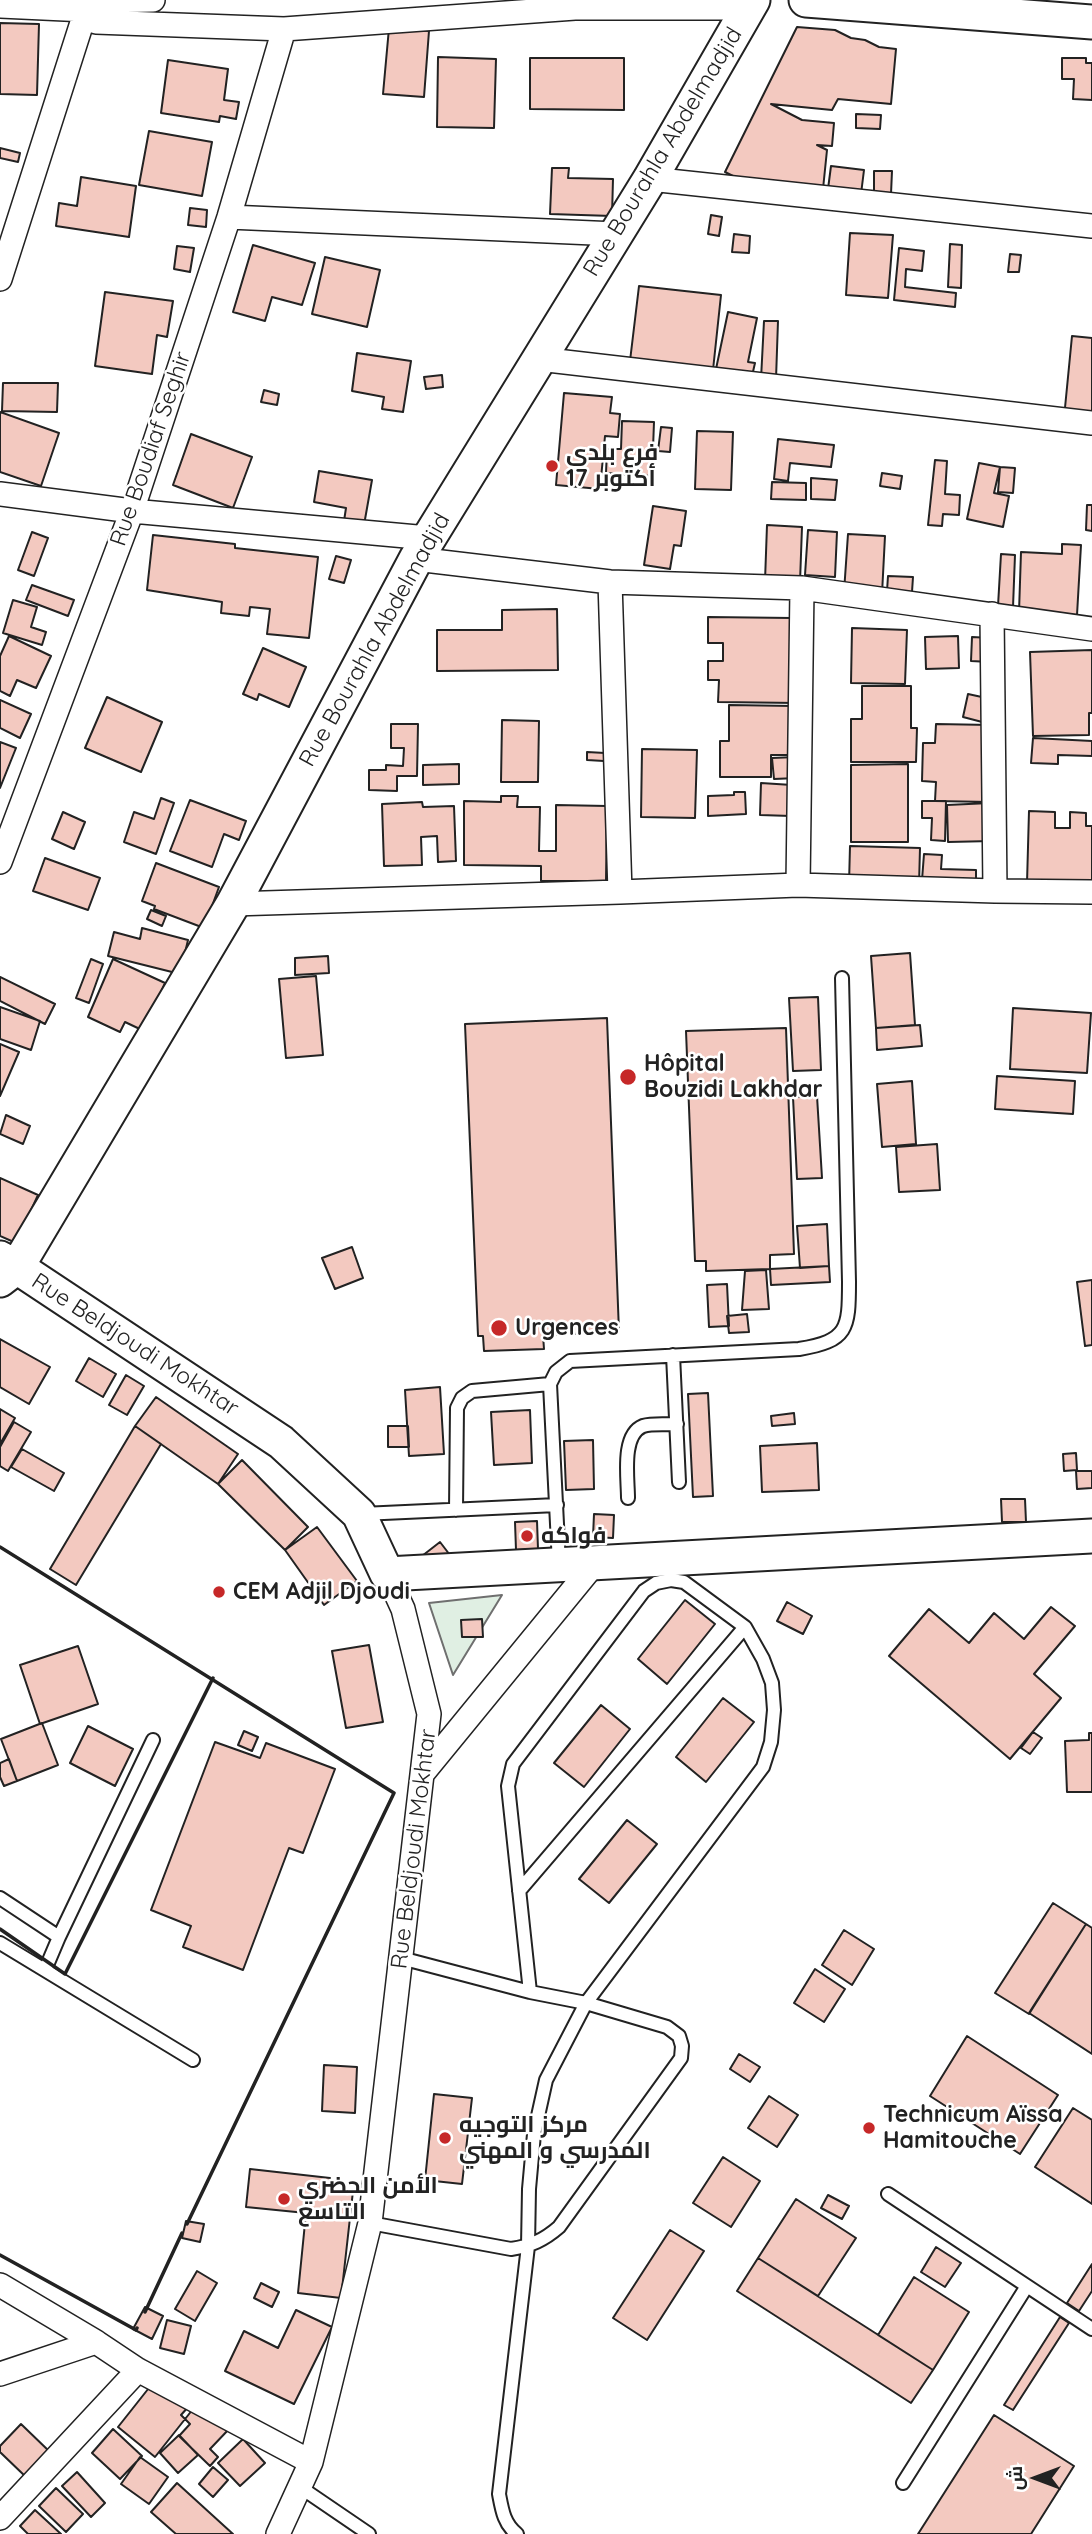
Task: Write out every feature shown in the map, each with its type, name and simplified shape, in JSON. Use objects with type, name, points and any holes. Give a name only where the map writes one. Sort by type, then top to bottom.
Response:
[{"type":"street","points":[[0,6],[87,5],[101,1],[153,0]]},
{"type":"street","points":[[87,5],[96,22],[284,29],[575,8],[728,8],[746,0]]},
{"type":"street","name":"Rue Bourahla Abdelmadjid","points":[[6,1268],[233,904],[422,549],[616,234],[753,0]]},
{"type":"street","points":[[806,0],[1092,22]]},
{"type":"street","points":[[0,279],[87,5]]},
{"type":"street","name":"Rue Boudiaf Seghir","points":[[0,862],[132,511],[229,217],[284,29]]},
{"type":"street","points":[[649,179],[1092,226]]},
{"type":"street","points":[[229,217],[616,234]]},
{"type":"street","points":[[539,359],[1092,422]]},
{"type":"street","points":[[0,494],[422,549],[610,582],[802,588],[1092,629]]},
{"type":"street","points":[[610,582],[620,892]]},
{"type":"street","points":[[798,885],[802,588]]},
{"type":"street","points":[[992,614],[995,891]]},
{"type":"street","points":[[233,904],[798,885],[1092,892]]},
{"type":"street","name":"Rue Beldjoudi Mokhtar","points":[[6,1268],[281,1442],[359,1514],[402,1609],[429,1714],[370,2223],[311,2462],[278,2534]]},
{"type":"street","points":[[387,1574],[1092,1536]]},
{"type":"street","points":[[422,1773],[595,1563]]},
{"type":"street","points":[[0,2286],[138,2370],[311,2462]]},
{"type":"street","points":[[0,2374],[96,2342]]},
{"type":"street","points":[[0,2518],[138,2370]]},
{"type":"street","points":[[0,2524],[10,2534]]},
{"type":"lane","points":[[559,1564],[551,1384],[556,1372],[570,1361],[799,1349],[830,1342],[844,1329],[849,1310],[849,1283],[842,978]]},
{"type":"lane","points":[[673,1355],[679,1482]]},
{"type":"lane","points":[[456,1510],[457,1408],[463,1398],[472,1391],[551,1384]]},
{"type":"lane","points":[[628,1498],[628,1442],[634,1432],[644,1426],[677,1424]]},
{"type":"lane","points":[[359,1514],[557,1505]]},
{"type":"lane","points":[[517,2534],[510,2528],[502,2511],[499,2494],[528,2246],[534,2134],[546,2080],[586,2003],[763,1767],[771,1742],[775,1710],[772,1683],[763,1659],[745,1627],[684,1582],[671,1580],[656,1583],[643,1591],[513,1764],[508,1786],[530,1992]]},
{"type":"lane","points":[[519,1891],[745,1627]]},
{"type":"lane","points":[[45,1970],[153,1740]]},
{"type":"lane","points":[[0,1898],[60,1937]]},
{"type":"lane","points":[[0,1943],[193,2060]]},
{"type":"lane","points":[[370,2223],[511,2249],[544,2240],[559,2227],[681,2058],[679,2036],[667,2027],[586,2003],[530,1992],[401,1958]]},
{"type":"lane","points":[[888,2194],[1092,2329]]},
{"type":"lane","points":[[903,2483],[1027,2286]]},
{"type":"lane","points":[[300,2487],[369,2534]]},
{"type":"green space","points":[[502,1595],[453,1675],[429,1603]]},
{"type":"building","points":[[0,23],[39,24],[37,95],[0,94]]},
{"type":"building","points":[[797,27],[835,30],[879,47],[896,49],[891,104],[838,99],[832,110],[771,104],[802,120],[834,123],[832,146],[817,145],[827,150],[823,189],[743,181],[725,172]]},
{"type":"building","points":[[389,28],[429,31],[424,97],[383,94]]},
{"type":"building","points":[[438,57],[496,59],[494,128],[437,127]]},
{"type":"building","points":[[530,58],[624,58],[624,110],[530,109]]},
{"type":"building","points":[[1062,58],[1086,58],[1086,63],[1092,63],[1092,100],[1073,99],[1074,79],[1062,79]]},
{"type":"building","points":[[168,60],[228,69],[224,100],[239,102],[236,119],[220,116],[219,122],[161,113]]},
{"type":"building","points":[[856,114],[881,115],[880,129],[856,128]]},
{"type":"building","points":[[149,131],[212,142],[202,196],[139,185]]},
{"type":"building","points":[[0,148],[20,153],[18,162],[0,158]]},
{"type":"building","points":[[831,166],[864,170],[861,194],[828,189]]},
{"type":"building","points":[[552,168],[569,168],[568,178],[613,179],[612,216],[550,214]]},
{"type":"building","points":[[874,171],[892,171],[891,194],[874,194]]},
{"type":"building","points":[[81,177],[136,186],[129,237],[56,226],[59,203],[77,206]]},
{"type":"building","points":[[190,208],[207,210],[206,227],[188,225]]},
{"type":"building","points":[[711,215],[722,217],[719,236],[708,234]]},
{"type":"building","points":[[850,233],[893,235],[888,298],[846,295]]},
{"type":"building","points":[[734,234],[750,236],[749,253],[732,252]]},
{"type":"building","points":[[950,244],[962,245],[961,288],[948,287]]},
{"type":"building","points":[[253,245],[315,263],[302,305],[272,297],[265,321],[233,312]]},
{"type":"building","points":[[177,246],[194,248],[190,272],[174,269]]},
{"type":"building","points":[[899,248],[924,251],[922,271],[906,269],[905,287],[956,293],[955,307],[894,300]]},
{"type":"building","points":[[1010,254],[1021,255],[1019,272],[1008,272]]},
{"type":"building","points":[[325,257],[380,270],[367,327],[312,314]]},
{"type":"building","points":[[639,286],[721,295],[713,370],[630,361]]},
{"type":"building","points":[[105,292],[173,301],[167,337],[157,335],[152,374],[95,366]]},
{"type":"building","points":[[728,312],[757,318],[748,362],[755,363],[752,376],[716,369]]},
{"type":"building","points":[[764,321],[778,321],[776,379],[761,379]]},
{"type":"building","points":[[1072,336],[1092,338],[1092,421],[1064,418]]},
{"type":"building","points":[[357,353],[411,361],[403,412],[382,409],[384,397],[352,391]]},
{"type":"building","points":[[442,375],[443,387],[426,389],[424,377]]},
{"type":"building","points":[[3,383],[58,383],[57,412],[2,411]]},
{"type":"building","points":[[264,390],[279,394],[277,405],[261,402]]},
{"type":"building","points":[[564,393],[612,397],[610,413],[620,414],[618,437],[605,436],[600,489],[556,485]]},
{"type":"building","points":[[0,412],[59,433],[41,486],[0,472]]},
{"type":"building","points":[[622,421],[654,422],[652,476],[606,473],[607,449],[621,449]]},
{"type":"building","points":[[661,427],[672,428],[670,452],[658,451]]},
{"type":"building","points":[[697,431],[733,432],[731,490],[695,489]]},
{"type":"building","points":[[191,434],[252,457],[233,508],[173,485]]},
{"type":"building","points":[[778,439],[834,445],[831,467],[790,463],[788,481],[774,479]]},
{"type":"building","points":[[935,460],[947,461],[945,494],[960,495],[959,515],[943,514],[942,526],[928,525]]},
{"type":"building","points":[[979,463],[1000,467],[994,493],[1009,496],[1003,527],[967,519]]},
{"type":"building","points":[[1000,467],[1015,468],[1013,493],[998,492]]},
{"type":"building","points":[[319,471],[372,480],[364,525],[344,521],[346,508],[314,502]]},
{"type":"building","points":[[882,473],[902,476],[900,489],[880,486]]},
{"type":"building","points":[[811,478],[837,480],[835,500],[811,499]]},
{"type":"building","points":[[772,482],[806,483],[806,500],[771,499]]},
{"type":"building","points":[[1087,505],[1092,505],[1092,531],[1086,530]]},
{"type":"building","points":[[653,506],[686,511],[681,546],[674,545],[670,569],[644,565]]},
{"type":"building","points":[[767,525],[802,527],[800,582],[765,581]]},
{"type":"building","points":[[808,530],[837,532],[835,577],[805,575]]},
{"type":"building","points":[[32,532],[48,538],[34,576],[18,570]]},
{"type":"building","points":[[848,534],[885,536],[882,594],[844,592]]},
{"type":"building","points":[[153,535],[318,557],[309,638],[267,634],[270,609],[250,607],[249,616],[221,613],[222,602],[147,590]]},
{"type":"building","points":[[1062,544],[1081,545],[1077,615],[1019,612],[1021,552],[1062,554]]},
{"type":"building","points":[[1001,554],[1015,555],[1013,607],[998,606]]},
{"type":"building","points":[[336,556],[351,560],[344,583],[329,579]]},
{"type":"building","points":[[888,576],[913,577],[912,592],[887,591]]},
{"type":"building","points":[[32,585],[74,600],[68,616],[26,600]]},
{"type":"building","points":[[13,600],[37,607],[31,627],[46,632],[42,645],[3,633]]},
{"type":"building","points":[[557,609],[558,670],[437,671],[437,630],[502,630],[502,610]]},
{"type":"building","points":[[708,617],[792,618],[797,703],[718,702],[719,680],[708,680],[708,661],[723,661],[723,643],[708,643]]},
{"type":"building","points":[[852,628],[907,630],[905,684],[851,683]]},
{"type":"building","points":[[9,636],[51,656],[36,688],[17,680],[10,696],[0,691],[0,656]]},
{"type":"building","points":[[958,636],[959,668],[926,669],[925,637]]},
{"type":"building","points":[[972,637],[991,638],[990,662],[971,661]]},
{"type":"building","points":[[263,648],[306,667],[289,707],[259,694],[257,700],[243,694]]},
{"type":"building","points":[[1092,650],[1092,713],[1089,713],[1089,735],[1033,736],[1030,652]]},
{"type":"building","points":[[862,686],[911,686],[911,728],[917,728],[916,762],[851,762],[851,719],[862,719]]},
{"type":"building","points":[[968,694],[991,699],[986,723],[963,717]]},
{"type":"building","points":[[107,697],[162,722],[141,772],[85,748]]},
{"type":"building","points":[[0,700],[31,714],[20,738],[0,728]]},
{"type":"building","points":[[729,705],[794,706],[794,755],[771,755],[771,777],[720,777],[720,741],[729,741]]},
{"type":"building","points":[[502,720],[539,721],[538,782],[501,782]]},
{"type":"building","points":[[391,724],[418,724],[417,776],[397,776],[397,791],[369,790],[369,770],[386,770],[386,765],[403,766],[404,748],[391,748]]},
{"type":"building","points":[[936,724],[991,725],[990,802],[935,801],[936,782],[922,781],[923,743],[935,743]]},
{"type":"building","points":[[1033,738],[1092,741],[1092,756],[1058,755],[1058,764],[1031,763]]},
{"type":"building","points":[[0,742],[16,748],[0,788]]},
{"type":"building","points":[[642,749],[697,750],[695,818],[641,817]]},
{"type":"building","points":[[587,752],[605,753],[604,761],[587,760]]},
{"type":"building","points":[[796,757],[797,778],[774,779],[772,758]]},
{"type":"building","points":[[459,764],[459,784],[423,785],[423,765]]},
{"type":"building","points":[[908,764],[908,842],[851,842],[851,765]]},
{"type":"building","points":[[761,783],[792,785],[791,816],[760,815]]},
{"type":"building","points":[[734,792],[745,792],[746,814],[708,816],[708,796],[734,795]]},
{"type":"building","points":[[501,796],[518,796],[517,807],[540,807],[539,851],[556,851],[556,805],[607,806],[606,881],[541,881],[541,866],[464,865],[464,801],[501,802]]},
{"type":"building","points":[[161,798],[174,803],[156,854],[124,842],[134,812],[154,819]]},
{"type":"building","points":[[190,800],[246,821],[239,840],[224,834],[212,867],[170,851]]},
{"type":"building","points":[[922,801],[946,801],[945,841],[931,840],[932,818],[922,818]]},
{"type":"building","points":[[422,802],[423,807],[454,806],[456,861],[438,862],[437,836],[421,837],[422,865],[384,866],[382,804]]},
{"type":"building","points":[[990,803],[992,841],[948,842],[947,805]]},
{"type":"building","points":[[1029,811],[1055,812],[1055,828],[1070,828],[1070,812],[1086,813],[1086,826],[1092,826],[1092,884],[1027,883]]},
{"type":"building","points":[[63,812],[85,822],[74,849],[52,839]]},
{"type":"building","points":[[850,846],[920,848],[919,885],[849,884]]},
{"type":"building","points":[[924,854],[942,855],[941,869],[976,870],[976,882],[922,880]]},
{"type":"building","points":[[45,858],[100,878],[88,910],[33,891]]},
{"type":"building","points":[[156,863],[219,887],[204,928],[154,909],[155,906],[142,901]]},
{"type":"building","points":[[151,910],[166,916],[162,926],[147,919]]},
{"type":"building","points":[[142,928],[188,940],[180,974],[108,956],[114,932],[140,939]]},
{"type":"building","points":[[910,953],[915,1025],[876,1028],[871,956]]},
{"type":"building","points":[[328,956],[329,973],[295,975],[295,958]]},
{"type":"building","points":[[91,959],[103,964],[89,1003],[76,998]]},
{"type":"building","points":[[113,959],[165,983],[144,1031],[125,1022],[120,1032],[88,1017]]},
{"type":"building","points":[[316,976],[323,1055],[286,1058],[279,979]]},
{"type":"building","points":[[0,977],[55,1004],[45,1024],[0,1001]]},
{"type":"building","points":[[818,997],[821,1070],[793,1071],[789,998]]},
{"type":"building","points":[[0,1007],[40,1021],[31,1050],[0,1039]]},
{"type":"building","points":[[1013,1008],[1091,1013],[1087,1073],[1010,1069]]},
{"type":"building","points":[[607,1018],[619,1332],[543,1335],[544,1349],[484,1351],[483,1336],[478,1336],[465,1024]]},
{"type":"building","points":[[920,1025],[922,1046],[877,1050],[876,1028]]},
{"type":"building","points":[[786,1028],[794,1254],[770,1255],[770,1269],[706,1271],[706,1261],[695,1261],[686,1031]]},
{"type":"building","points":[[0,1044],[19,1052],[0,1096]]},
{"type":"building","points":[[997,1076],[1075,1081],[1073,1114],[995,1109]]},
{"type":"building","points":[[912,1081],[916,1144],[882,1147],[877,1084]]},
{"type":"building","points":[[817,1096],[822,1178],[797,1179],[793,1097]]},
{"type":"building","points":[[6,1115],[30,1126],[23,1144],[0,1134]]},
{"type":"building","points":[[937,1144],[940,1190],[899,1192],[896,1147]]},
{"type":"building","points":[[0,1178],[38,1195],[16,1243],[0,1236]]},
{"type":"building","points":[[827,1224],[829,1266],[800,1268],[797,1226]]},
{"type":"building","points":[[352,1247],[363,1278],[335,1289],[322,1258]]},
{"type":"building","points":[[829,1266],[830,1282],[771,1285],[770,1269]]},
{"type":"building","points":[[766,1270],[769,1309],[742,1310],[745,1271]]},
{"type":"building","points":[[1092,1280],[1092,1345],[1085,1346],[1077,1282]]},
{"type":"building","points":[[727,1284],[729,1326],[709,1327],[707,1285]]},
{"type":"building","points":[[747,1314],[749,1332],[729,1333],[727,1316]]},
{"type":"building","points":[[0,1339],[50,1367],[29,1404],[0,1387]]},
{"type":"building","points":[[89,1358],[116,1374],[103,1397],[76,1381]]},
{"type":"building","points":[[126,1375],[144,1386],[127,1415],[109,1405]]},
{"type":"building","points":[[440,1387],[444,1454],[409,1456],[405,1390]]},
{"type":"building","points":[[708,1393],[713,1496],[693,1497],[688,1394]]},
{"type":"building","points":[[156,1397],[238,1454],[218,1484],[135,1426]]},
{"type":"building","points":[[0,1409],[15,1418],[0,1444]]},
{"type":"building","points":[[530,1410],[532,1463],[494,1465],[491,1412]]},
{"type":"building","points":[[794,1413],[795,1424],[772,1426],[771,1416]]},
{"type":"building","points":[[14,1422],[31,1432],[8,1471],[0,1466],[0,1447]]},
{"type":"building","points":[[135,1426],[161,1444],[76,1585],[50,1569]]},
{"type":"building","points":[[388,1426],[408,1426],[409,1447],[388,1447]]},
{"type":"building","points":[[593,1440],[594,1489],[566,1490],[564,1441]]},
{"type":"building","points":[[817,1443],[819,1490],[762,1492],[760,1446]]},
{"type":"building","points":[[22,1449],[64,1473],[54,1491],[11,1467]]},
{"type":"building","points":[[1076,1453],[1077,1470],[1064,1471],[1063,1454]]},
{"type":"building","points":[[242,1460],[308,1527],[285,1550],[218,1484]]},
{"type":"building","points":[[1076,1471],[1092,1471],[1092,1488],[1077,1489]]},
{"type":"building","points":[[1001,1499],[1025,1499],[1026,1522],[1002,1522]]},
{"type":"building","points":[[594,1514],[614,1515],[613,1538],[593,1537]]},
{"type":"building","name":"فواكه","points":[[537,1521],[538,1549],[516,1550],[515,1522]]},
{"type":"building","points":[[317,1527],[357,1581],[324,1605],[285,1550]]},
{"type":"building","points":[[440,1542],[453,1559],[422,1556]]},
{"type":"building","points":[[685,1600],[715,1624],[667,1684],[638,1659]]},
{"type":"building","points":[[787,1602],[812,1616],[803,1634],[777,1621]]},
{"type":"building","points":[[1051,1607],[1075,1626],[1034,1674],[1061,1698],[1010,1759],[889,1656],[929,1609],[969,1643],[994,1613],[1024,1639]]},
{"type":"building","points":[[482,1619],[483,1637],[462,1637],[461,1620]]},
{"type":"building","points":[[369,1645],[383,1722],[346,1728],[332,1651]]},
{"type":"building","points":[[78,1646],[98,1704],[40,1724],[20,1665]]},
{"type":"building","points":[[723,1698],[754,1722],[706,1782],[676,1757]]},
{"type":"building","points":[[601,1705],[630,1729],[584,1787],[554,1763]]},
{"type":"building","points":[[42,1723],[58,1765],[17,1781],[1,1739]]},
{"type":"building","points":[[88,1726],[133,1749],[115,1786],[70,1763]]},
{"type":"building","points":[[244,1731],[258,1737],[252,1751],[238,1745]]},
{"type":"building","points":[[1033,1732],[1042,1738],[1030,1754],[1021,1748]]},
{"type":"building","points":[[1089,1733],[1092,1733],[1092,1792],[1067,1792],[1065,1741],[1089,1740]]},
{"type":"building","points":[[215,1742],[260,1758],[266,1743],[335,1769],[303,1853],[289,1848],[243,1970],[183,1947],[191,1926],[151,1910]]},
{"type":"building","points":[[9,1759],[17,1781],[4,1786],[0,1777],[0,1763]]},
{"type":"building","points":[[627,1820],[657,1844],[609,1903],[579,1879]]},
{"type":"building","points":[[1053,1903],[1086,1924],[1029,2014],[995,1993]]},
{"type":"building","points":[[1086,1924],[1092,1928],[1092,2054],[1029,2013]]},
{"type":"building","points":[[844,1930],[874,1949],[852,1985],[822,1965]]},
{"type":"building","points":[[815,1969],[845,1989],[824,2022],[794,2003]]},
{"type":"building","points":[[967,2036],[1058,2095],[1020,2154],[930,2096]]},
{"type":"building","points":[[739,2054],[760,2067],[750,2082],[730,2069]]},
{"type":"building","points":[[324,2065],[357,2067],[355,2113],[322,2111]]},
{"type":"building","points":[[434,2094],[472,2098],[462,2184],[425,2180]]},
{"type":"building","points":[[769,2096],[798,2115],[777,2147],[748,2128]]},
{"type":"building","points":[[1073,2108],[1092,2120],[1092,2204],[1035,2167]]},
{"type":"building","points":[[723,2157],[760,2181],[731,2227],[693,2203]]},
{"type":"building","points":[[250,2169],[330,2178],[329,2188],[353,2191],[341,2298],[298,2293],[306,2213],[246,2207]]},
{"type":"building","points":[[828,2195],[849,2206],[842,2219],[821,2208]]},
{"type":"building","points":[[796,2199],[856,2238],[818,2296],[758,2258]]},
{"type":"building","points":[[186,2221],[204,2224],[200,2242],[182,2238]]},
{"type":"building","points":[[670,2230],[704,2251],[647,2340],[613,2318]]},
{"type":"building","points":[[936,2247],[961,2263],[945,2287],[921,2272]]},
{"type":"building","points":[[758,2258],[933,2370],[911,2403],[737,2291]]},
{"type":"building","points":[[1092,2264],[1092,2291],[1079,2311],[1067,2303]]},
{"type":"building","points":[[197,2271],[217,2283],[195,2321],[175,2309]]},
{"type":"building","points":[[914,2277],[969,2312],[933,2370],[878,2335]]},
{"type":"building","points":[[261,2283],[279,2292],[272,2307],[254,2298]]},
{"type":"building","points":[[145,2307],[163,2316],[152,2339],[133,2329]]},
{"type":"building","points":[[296,2310],[332,2327],[294,2404],[225,2371],[244,2331],[278,2348]]},
{"type":"building","points":[[1060,2317],[1069,2323],[1013,2410],[1004,2405]]},
{"type":"building","points":[[167,2320],[191,2326],[184,2354],[160,2348]]},
{"type":"building","points":[[156,2379],[193,2409],[155,2457],[118,2427]]},
{"type":"building","points":[[197,2397],[230,2428],[210,2449],[218,2457],[210,2466],[179,2436],[190,2424],[181,2415]]},
{"type":"building","points":[[994,2415],[1074,2466],[1031,2534],[918,2534]]},
{"type":"building","points":[[21,2424],[51,2453],[27,2478],[0,2452],[0,2446]]},
{"type":"building","points":[[113,2429],[142,2456],[120,2479],[92,2453]]},
{"type":"building","points":[[179,2435],[198,2455],[178,2473],[160,2453]]},
{"type":"building","points":[[243,2439],[265,2463],[240,2486],[218,2463]]},
{"type":"building","points":[[140,2457],[168,2477],[149,2504],[121,2484]]},
{"type":"building","points":[[213,2467],[228,2480],[213,2497],[199,2484]]},
{"type":"building","points":[[77,2472],[105,2503],[91,2517],[62,2486]]},
{"type":"building","points":[[177,2483],[233,2534],[176,2534],[151,2512]]},
{"type":"building","points":[[56,2488],[83,2514],[66,2532],[39,2506]]},
{"type":"building","points":[[35,2510],[61,2534],[28,2534],[20,2526]]},
{"type":"wall","points":[[0,1547],[394,1793],[187,2224]]},
{"type":"wall","points":[[0,1929],[65,1974],[213,1678]]},
{"type":"wall","points":[[145,2312],[182,2233]]},
{"type":"wall","points":[[0,2255],[136,2330],[137,2328]]},
{"type":"place","name":"فرع بلدي 17 أكتوبر","points":[[552,466]]},
{"type":"place","name":"Hôpital Bouzidi Lakhdar","points":[[628,1077]]},
{"type":"place","name":"Urgences","points":[[499,1328]]},
{"type":"place","name":"فواكه","points":[[527,1536]]},
{"type":"place","name":"CEM Adjil Djoudi","points":[[219,1592]]},
{"type":"place","name":"Technicum Aïssa Hamitouche","points":[[869,2128]]},
{"type":"place","name":"مركز التوجيه المدرسي و المهني","points":[[445,2138]]},
{"type":"place","name":"الأمن الحضري التاسع","points":[[284,2199]]}]
